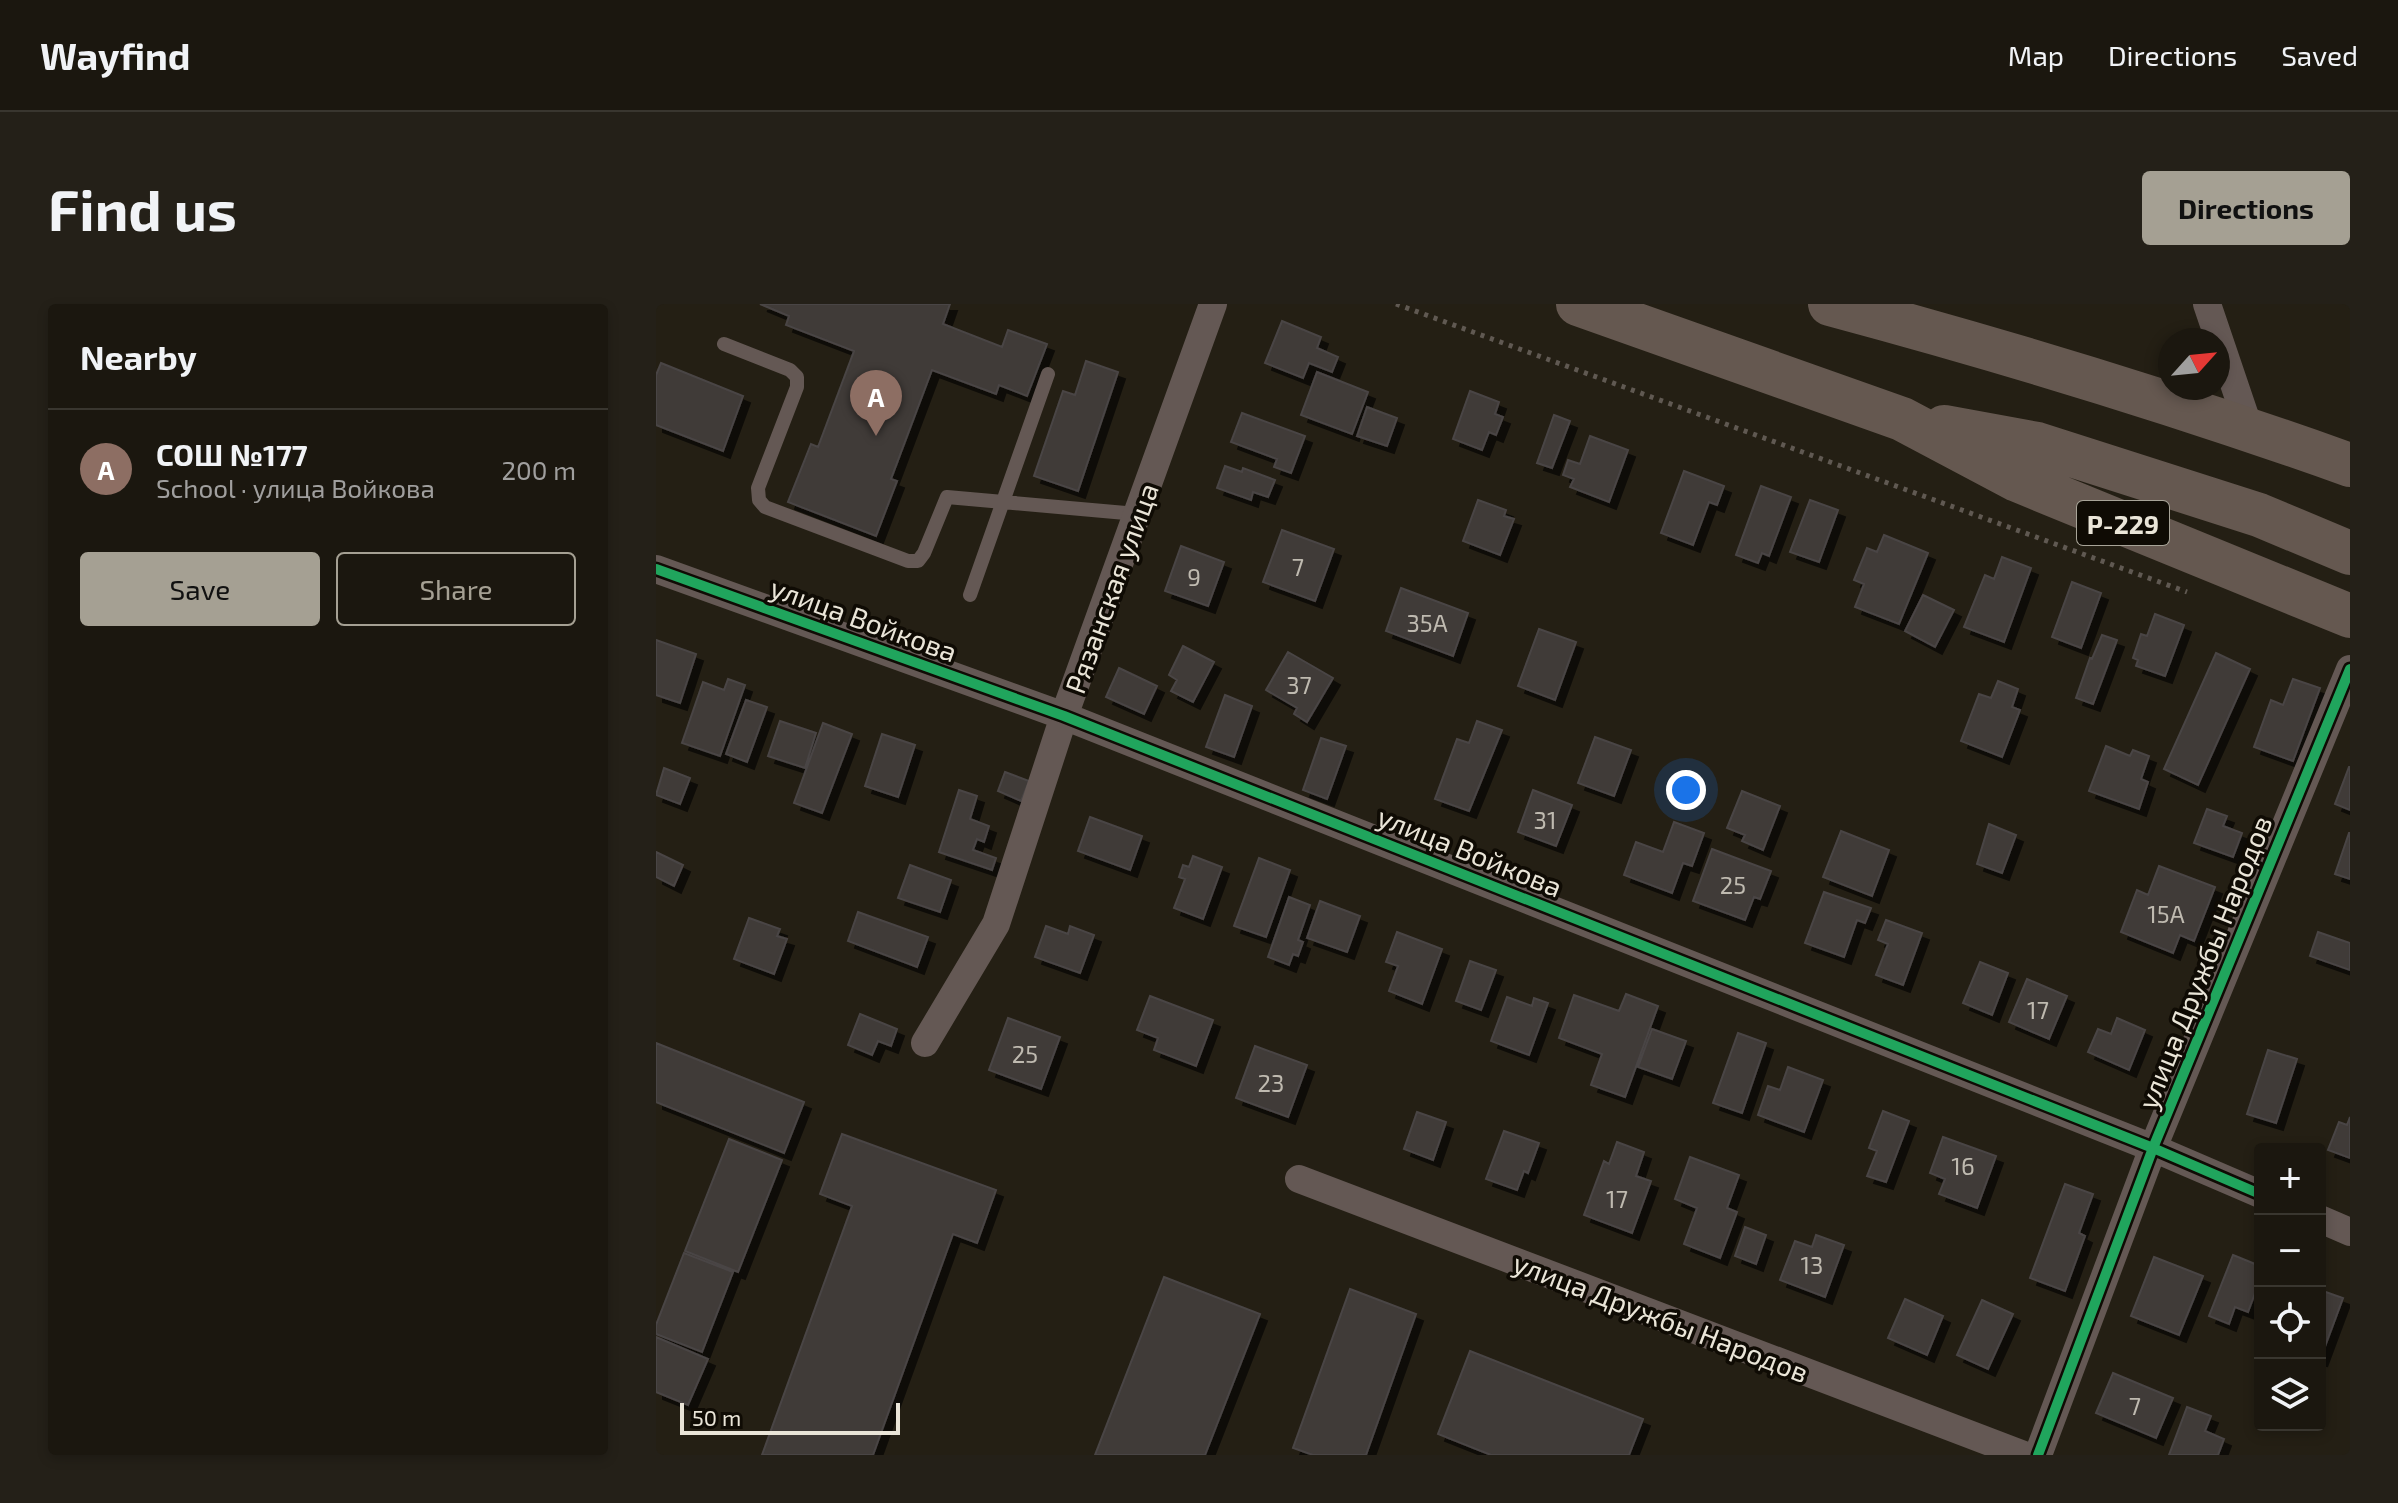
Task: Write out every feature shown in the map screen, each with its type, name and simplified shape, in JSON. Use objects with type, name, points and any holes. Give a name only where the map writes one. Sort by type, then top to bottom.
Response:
[{"type":"main road","points":[[1578,304],[1902,419],[2037,444],[2259,515],[2350,553]]},
{"type":"main road","points":[[1830,304],[1928,330],[2249,428],[2350,465]]},
{"type":"main road","name":"Р-229","points":[[1902,419],[2017,480],[2350,616]]},
{"type":"street","name":"Рязанская улица","points":[[925,1043],[996,924],[1064,716],[1213,304]]},
{"type":"street","points":[[2207,304],[2249,428]]},
{"type":"street","name":"улица Войкова","points":[[656,569],[1064,716],[2153,1148],[2254,1191]]},
{"type":"street","name":"улица Дружбы Народов","points":[[2038,1455],[2153,1148],[2350,669]]},
{"type":"street","name":"улица Дружбы Народов","points":[[1299,1179],[2024,1455]]},
{"type":"street","points":[[2326,1222],[2350,1232]]},
{"type":"lane","points":[[724,344],[790,370],[797,377],[797,387],[758,488],[759,500],[765,507],[908,561],[918,561],[924,553],[947,497],[1137,514]]},
{"type":"lane","points":[[970,595],[1048,374]]},
{"type":"path","points":[[1396,304],[2201,597]]},
{"type":"building","points":[[760,304],[950,304],[943,324],[1002,347],[1008,330],[1047,344],[1027,396],[999,385],[996,394],[932,370],[891,479],[897,481],[876,536],[788,502],[811,444],[818,447],[854,351],[786,325],[789,316]]},
{"type":"building","points":[[1282,321],[1321,337],[1317,348],[1338,357],[1332,372],[1309,363],[1303,378],[1265,363]]},
{"type":"building","points":[[1086,361],[1118,372],[1078,491],[1034,476],[1063,391],[1075,395]]},
{"type":"building","points":[[661,363],[743,396],[723,451],[656,425],[656,375]]},
{"type":"building","points":[[1317,372],[1368,392],[1352,434],[1301,415]]},
{"type":"building","points":[[1470,391],[1499,402],[1495,414],[1503,417],[1496,435],[1489,432],[1482,450],[1453,439]]},
{"type":"building","points":[[1367,407],[1397,418],[1387,446],[1357,436]]},
{"type":"building","points":[[1242,413],[1305,436],[1291,473],[1274,467],[1277,459],[1231,442]]},
{"type":"building","points":[[1554,415],[1570,421],[1552,468],[1537,463]]},
{"type":"building","points":[[1590,436],[1628,450],[1609,502],[1570,487],[1574,479],[1563,475],[1568,460],[1580,464]]},
{"type":"building","points":[[1225,466],[1242,472],[1243,468],[1275,480],[1268,497],[1253,492],[1251,500],[1217,488]]},
{"type":"building","points":[[1684,471],[1724,486],[1717,505],[1709,502],[1693,545],[1661,533]]},
{"type":"building","points":[[1761,486],[1791,497],[1769,556],[1762,553],[1758,563],[1736,555]]},
{"type":"building","points":[[1478,500],[1506,510],[1504,516],[1514,519],[1500,555],[1463,541]]},
{"type":"building","points":[[1810,500],[1838,510],[1819,562],[1790,552]]},
{"type":"building","points":[[1282,530],[1334,549],[1315,601],[1263,582]]},
{"type":"building","points":[[1884,535],[1928,553],[1899,624],[1855,607],[1864,584],[1854,580],[1867,548],[1877,552]]},
{"type":"building","points":[[1181,546],[1224,562],[1208,606],[1165,591]]},
{"type":"building","points":[[2002,557],[2031,568],[2004,642],[1964,627],[1985,575],[1994,579]]},
{"type":"building","points":[[2072,582],[2101,593],[2081,648],[2052,637]]},
{"type":"building","points":[[1401,588],[1468,613],[1453,656],[1386,631]]},
{"type":"building","points":[[1923,595],[1954,610],[1935,647],[1905,631]]},
{"type":"building","points":[[2155,614],[2184,625],[2165,676],[2136,666],[2138,660],[2133,658],[2141,634],[2147,636]]},
{"type":"building","points":[[1539,629],[1576,642],[1555,700],[1518,686]]},
{"type":"building","points":[[2102,635],[2117,640],[2093,704],[2076,698]]},
{"type":"building","points":[[656,640],[696,654],[680,703],[656,695]]},
{"type":"building","points":[[1183,646],[1214,662],[1193,702],[1171,691],[1177,680],[1169,675]]},
{"type":"building","points":[[1288,652],[1333,678],[1307,722],[1294,714],[1297,708],[1266,690]]},
{"type":"building","points":[[2216,653],[2250,669],[2198,785],[2164,769]]},
{"type":"building","points":[[1119,668],[1157,686],[1144,714],[1106,697]]},
{"type":"building","points":[[728,679],[745,685],[720,756],[682,743],[703,682],[724,690]]},
{"type":"building","points":[[2293,679],[2320,688],[2293,761],[2254,747],[2271,700],[2283,705]]},
{"type":"building","points":[[1998,681],[2018,689],[2012,707],[2020,710],[2002,757],[1961,741],[1979,694],[1991,698]]},
{"type":"building","points":[[1225,695],[1252,706],[1234,757],[1206,747]]},
{"type":"building","points":[[746,700],[767,707],[747,762],[726,754]]},
{"type":"building","points":[[780,721],[816,733],[805,768],[768,756]]},
{"type":"building","points":[[1477,721],[1502,730],[1469,811],[1435,799],[1457,739],[1469,743]]},
{"type":"building","points":[[823,723],[852,734],[822,813],[794,803]]},
{"type":"building","points":[[882,734],[915,745],[898,797],[865,786]]},
{"type":"building","points":[[1595,737],[1631,750],[1614,796],[1578,783]]},
{"type":"building","points":[[1321,738],[1346,746],[1327,799],[1303,790]]},
{"type":"building","points":[[2106,746],[2130,756],[2133,750],[2149,756],[2141,779],[2148,782],[2139,809],[2089,791]]},
{"type":"building","points":[[2350,767],[2350,810],[2335,804]]},
{"type":"building","points":[[664,768],[690,778],[680,804],[656,795]]},
{"type":"building","points":[[1005,772],[1029,781],[1021,801],[998,791]]},
{"type":"building","points":[[959,790],[977,796],[970,819],[989,826],[984,842],[977,839],[973,850],[996,858],[992,870],[939,852]]},
{"type":"building","points":[[1533,790],[1572,805],[1556,846],[1518,832]]},
{"type":"building","points":[[1742,791],[1780,806],[1763,850],[1742,841],[1745,835],[1727,828]]},
{"type":"building","points":[[2207,809],[2227,816],[2223,826],[2242,833],[2233,857],[2194,843]]},
{"type":"building","points":[[1090,817],[1142,836],[1130,870],[1078,851]]},
{"type":"building","points":[[1674,822],[1704,833],[1692,866],[1683,863],[1672,893],[1624,875],[1636,842],[1663,852]]},
{"type":"building","points":[[1989,824],[2016,835],[2002,873],[1977,864]]},
{"type":"building","points":[[1841,831],[1889,850],[1872,896],[1823,877]]},
{"type":"building","points":[[2350,833],[2350,879],[2335,874]]},
{"type":"building","points":[[1712,849],[1771,871],[1760,899],[1754,897],[1745,920],[1693,901]]},
{"type":"building","points":[[656,852],[683,865],[674,886],[656,877]]},
{"type":"building","points":[[1193,856],[1222,867],[1203,919],[1174,908],[1185,879],[1179,877],[1183,865],[1189,867]]},
{"type":"building","points":[[1259,858],[1290,870],[1266,937],[1234,926]]},
{"type":"building","points":[[910,865],[951,880],[940,912],[898,898]]},
{"type":"building","points":[[2159,866],[2215,887],[2194,941],[2180,935],[2173,953],[2121,932],[2137,890],[2148,895]]},
{"type":"building","points":[[1824,892],[1871,908],[1865,923],[1857,920],[1844,957],[1805,943]]},
{"type":"building","points":[[1289,897],[1310,905],[1298,940],[1303,942],[1298,956],[1293,954],[1289,965],[1268,957]]},
{"type":"building","points":[[1320,901],[1360,916],[1347,952],[1307,938]]},
{"type":"building","points":[[858,912],[928,937],[917,967],[848,941]]},
{"type":"building","points":[[749,918],[780,929],[777,936],[787,939],[774,974],[734,959]]},
{"type":"building","points":[[1886,920],[1922,933],[1903,985],[1876,975],[1888,944],[1878,940]]},
{"type":"building","points":[[1046,926],[1068,934],[1070,926],[1094,935],[1080,973],[1035,957]]},
{"type":"building","points":[[1397,932],[1442,949],[1422,1004],[1389,991],[1398,966],[1386,962]]},
{"type":"building","points":[[2318,932],[2350,943],[2350,970],[2310,956]]},
{"type":"building","points":[[1470,961],[1496,970],[1481,1010],[1456,1001]]},
{"type":"building","points":[[1980,962],[2008,973],[1992,1015],[1963,1003]]},
{"type":"building","points":[[2027,979],[2067,996],[2049,1039],[2009,1022]]},
{"type":"building","points":[[1626,994],[1658,1006],[1625,1097],[1591,1085],[1602,1054],[1559,1038],[1574,995],[1619,1011]]},
{"type":"building","points":[[1150,996],[1213,1020],[1196,1066],[1154,1050],[1158,1038],[1137,1030]]},
{"type":"building","points":[[1507,997],[1532,1006],[1534,998],[1548,1003],[1529,1055],[1491,1041]]},
{"type":"building","points":[[860,1014],[897,1029],[891,1046],[878,1041],[872,1055],[848,1045]]},
{"type":"building","points":[[1008,1018],[1060,1037],[1041,1089],[989,1070]]},
{"type":"building","points":[[2117,1018],[2145,1030],[2129,1070],[2088,1052],[2098,1029],[2111,1034]]},
{"type":"building","points":[[1652,1029],[1686,1041],[1672,1079],[1638,1067]]},
{"type":"building","points":[[1738,1033],[1766,1043],[1742,1113],[1713,1103]]},
{"type":"building","points":[[656,1043],[804,1102],[784,1153],[656,1102]]},
{"type":"building","points":[[1255,1046],[1307,1065],[1288,1117],[1236,1098]]},
{"type":"building","points":[[2268,1050],[2297,1059],[2276,1123],[2247,1114]]},
{"type":"building","points":[[1788,1067],[1823,1080],[1804,1132],[1758,1115],[1768,1086],[1780,1090]]},
{"type":"building","points":[[1883,1111],[1909,1121],[1886,1182],[1867,1176],[1877,1151],[1869,1148]]},
{"type":"building","points":[[1417,1112],[1446,1122],[1433,1160],[1404,1149]]},
{"type":"building","points":[[2350,1117],[2350,1158],[2328,1150],[2339,1122],[2347,1125]]},
{"type":"building","points":[[1504,1131],[1539,1143],[1528,1173],[1524,1171],[1517,1190],[1486,1179]]},
{"type":"building","points":[[842,1134],[996,1190],[977,1243],[953,1234],[873,1455],[762,1455],[852,1206],[820,1194]]},
{"type":"building","points":[[1943,1137],[1996,1156],[1977,1208],[1939,1194],[1945,1179],[1930,1173]]},
{"type":"building","points":[[729,1139],[782,1160],[738,1272],[685,1251]]},
{"type":"building","points":[[1617,1142],[1644,1152],[1636,1176],[1651,1181],[1632,1233],[1584,1215],[1604,1161],[1609,1164]]},
{"type":"building","points":[[1690,1157],[1739,1175],[1727,1208],[1737,1212],[1720,1258],[1684,1244],[1697,1208],[1675,1199]]},
{"type":"building","points":[[2065,1184],[2093,1194],[2079,1233],[2085,1236],[2065,1291],[2030,1278]]},
{"type":"building","points":[[1745,1227],[1766,1235],[1756,1264],[1735,1256]]},
{"type":"building","points":[[1816,1235],[1844,1245],[1825,1297],[1780,1280],[1795,1241],[1812,1247]]},
{"type":"building","points":[[684,1253],[733,1272],[702,1352],[656,1334],[656,1325]]},
{"type":"building","points":[[2233,1255],[2254,1264],[2254,1296],[2248,1312],[2235,1307],[2229,1324],[2209,1316]]},
{"type":"building","points":[[2154,1257],[2203,1276],[2179,1335],[2131,1316]]},
{"type":"building","points":[[1164,1277],[1260,1314],[1205,1455],[1095,1455]]},
{"type":"building","points":[[1350,1289],[1416,1314],[1366,1455],[1313,1455],[1293,1448]]},
{"type":"building","points":[[2326,1292],[2343,1298],[2326,1344]]},
{"type":"building","points":[[1905,1299],[1943,1316],[1927,1355],[1888,1338]]},
{"type":"building","points":[[1982,1300],[2013,1314],[1988,1369],[1957,1355]]},
{"type":"building","points":[[656,1337],[708,1359],[688,1405],[656,1392]]},
{"type":"building","points":[[1470,1351],[1643,1419],[1629,1455],[1491,1455],[1438,1434]]},
{"type":"building","points":[[2113,1373],[2173,1398],[2156,1438],[2096,1413]]},
{"type":"building","points":[[2187,1407],[2211,1416],[2205,1431],[2224,1439],[2218,1455],[2169,1455]]},
{"type":"cycle path","points":[[656,569],[1064,716],[2153,1148],[2254,1191]]},
{"type":"cycle path","points":[[2038,1455],[2153,1148],[2350,669]]},
{"type":"place","name":"СОШ №177","points":[[876,436]]}]
